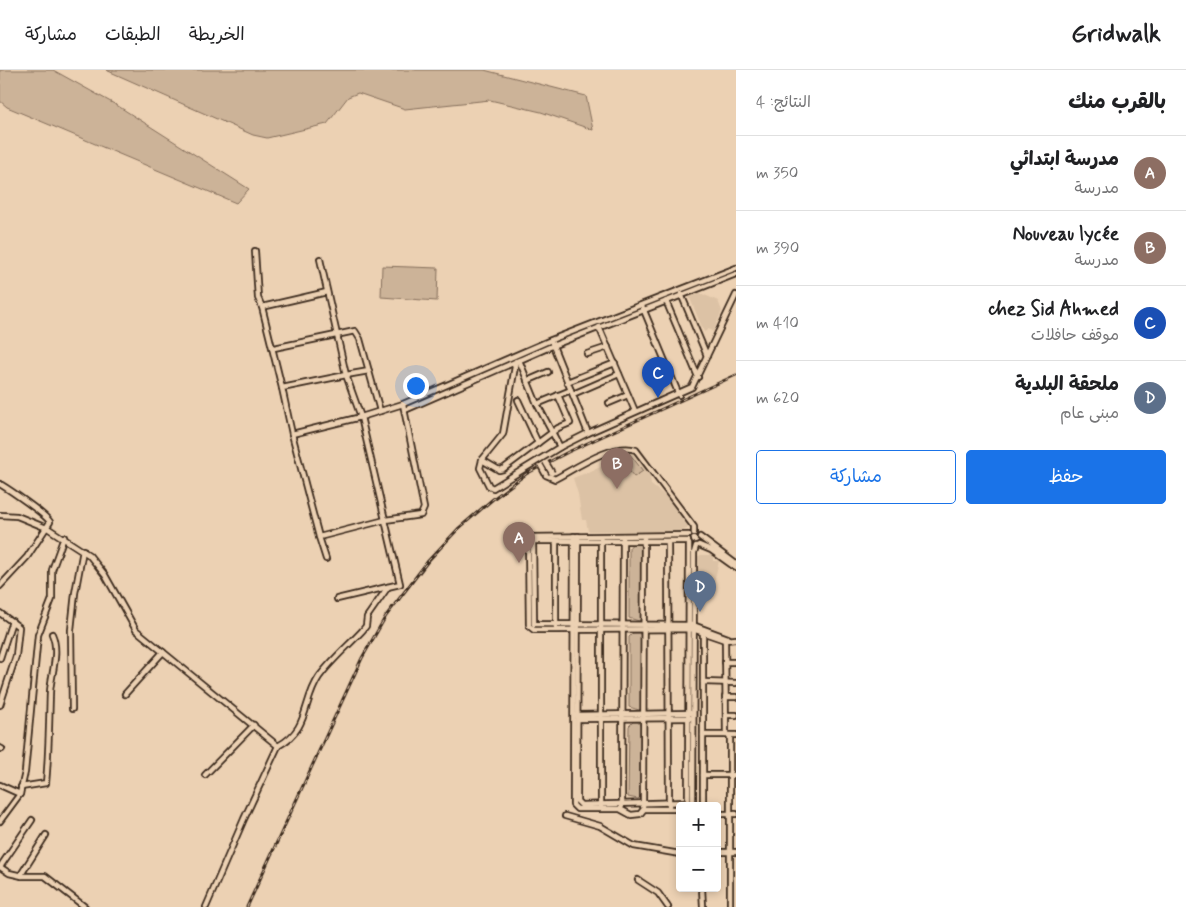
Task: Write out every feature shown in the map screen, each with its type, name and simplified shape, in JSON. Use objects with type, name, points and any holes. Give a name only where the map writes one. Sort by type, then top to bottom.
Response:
[{"type":"street","points":[[255,251],[258,298],[274,348],[292,434],[326,559]]},
{"type":"street","points":[[320,259],[346,375],[361,417],[400,584],[336,599]]},
{"type":"street","points":[[552,343],[600,327],[681,294],[736,268]]},
{"type":"street","points":[[292,434],[380,411],[404,407],[642,304],[736,274]]},
{"type":"street","points":[[262,308],[327,292]]},
{"type":"street","points":[[681,294],[707,356]]},
{"type":"street","points":[[517,359],[503,434],[482,460],[480,468],[489,486],[493,488],[560,447],[635,411],[679,395],[692,387],[736,295]]},
{"type":"street","points":[[666,300],[698,377]]},
{"type":"street","points":[[642,304],[679,395]]},
{"type":"street","points":[[600,327],[635,411]]},
{"type":"street","points":[[274,348],[355,331],[358,334],[380,411]]},
{"type":"street","points":[[552,343],[588,433]]},
{"type":"street","points":[[587,354],[608,346]]},
{"type":"street","points":[[517,359],[537,404],[560,447]]},
{"type":"street","points":[[404,407],[436,389],[517,359]]},
{"type":"street","points":[[567,382],[615,363]]},
{"type":"street","points":[[282,388],[369,371]]},
{"type":"street","points":[[528,381],[548,372]]},
{"type":"street","points":[[537,404],[620,374]]},
{"type":"street","points":[[482,460],[499,470],[503,469],[570,422],[558,395]]},
{"type":"street","points":[[609,403],[628,395]]},
{"type":"street","points":[[518,400],[538,443]]},
{"type":"street","points":[[319,538],[385,520],[421,516],[424,508],[404,407]]},
{"type":"street","points":[[540,459],[549,474],[559,477],[608,452],[626,446],[636,450],[694,527],[688,543],[693,802]]},
{"type":"street","points":[[0,484],[24,502],[45,514],[50,522],[44,527],[27,557],[0,586]]},
{"type":"street","points":[[0,515],[17,516],[44,527],[64,537],[83,550],[105,575],[136,630],[278,746]]},
{"type":"street","points":[[530,541],[556,541],[576,538],[644,538],[692,534],[700,537],[736,564]]},
{"type":"street","points":[[623,538],[601,540],[528,536],[530,541],[529,626],[534,630],[602,627],[690,627],[734,639]]},
{"type":"street","points":[[0,821],[20,794],[22,787],[38,635],[52,598],[52,570],[64,537]]},
{"type":"street","points":[[690,627],[697,545],[700,537]]},
{"type":"street","points":[[576,538],[577,801],[581,805],[601,807],[669,807],[686,804],[688,800],[691,715]]},
{"type":"street","points":[[623,538],[624,717],[622,807],[631,816],[640,814],[644,807],[644,538]]},
{"type":"street","points":[[644,538],[697,545],[711,550],[736,568]]},
{"type":"street","points":[[601,540],[601,807]]},
{"type":"street","points":[[556,541],[556,628]]},
{"type":"street","points":[[668,541],[669,807]]},
{"type":"street","points":[[72,709],[71,630],[75,593],[83,550]]},
{"type":"street","points":[[206,907],[220,879],[247,811],[278,746],[288,741],[298,730],[317,680],[366,626],[367,617],[388,587]]},
{"type":"street","points":[[0,613],[19,627],[17,647],[0,705]]},
{"type":"street","points":[[0,658],[12,621]]},
{"type":"street","points":[[623,627],[630,630],[644,627]]},
{"type":"street","points":[[690,627],[725,640],[734,639]]},
{"type":"street","points":[[703,632],[703,802]]},
{"type":"street","points":[[22,787],[46,783],[50,749],[50,692],[56,646],[52,634]]},
{"type":"street","points":[[725,640],[726,715],[733,775],[730,907]]},
{"type":"street","points":[[125,694],[163,652]]},
{"type":"street","points":[[726,662],[736,662]]},
{"type":"street","points":[[703,682],[736,683]]},
{"type":"street","points":[[726,697],[736,697]]},
{"type":"street","points":[[576,718],[691,715]]},
{"type":"street","points":[[726,715],[736,715]]},
{"type":"street","points":[[205,775],[254,725]]},
{"type":"street","points":[[703,735],[736,735]]},
{"type":"street","points":[[703,775],[733,775]]},
{"type":"street","points":[[0,786],[20,794]]},
{"type":"street","points":[[669,807],[676,809]]},
{"type":"street","points":[[565,816],[600,826],[634,846],[676,853]]},
{"type":"street","points":[[32,820],[0,867],[9,873],[22,876],[45,876],[85,907]]},
{"type":"street","points":[[22,876],[22,872],[46,835]]},
{"type":"street","points":[[721,852],[736,852]]},
{"type":"street","points":[[730,879],[736,879]]},
{"type":"street","points":[[638,880],[658,893],[668,907]]},
{"type":"street","points":[[702,892],[703,907]]},
{"type":"shaded area","points":[[0,70],[53,70],[118,106],[249,189],[236,203],[7,107],[0,101]]},
{"type":"shaded area","points":[[106,70],[484,70],[586,96],[593,130],[541,112],[490,100],[405,109],[358,93],[348,97],[327,124],[267,138],[253,135]]},
{"type":"shaded area","points":[[382,266],[438,268],[437,301],[381,297]]},
{"type":"shaded area","points":[[698,292],[718,301],[722,311],[713,332],[709,329],[704,332],[689,296]]},
{"type":"shaded area","points":[[629,449],[650,475],[651,485],[667,497],[689,523],[687,529],[680,532],[588,531],[586,520],[582,520],[578,494],[573,478],[601,467]]},
{"type":"shaded area","points":[[629,453],[643,471],[634,477],[621,460]]},
{"type":"shaded area","points":[[633,543],[639,544],[642,548],[642,617],[639,621],[629,618],[629,548]]},
{"type":"shaded area","points":[[713,555],[713,561],[719,561],[711,596],[697,597],[696,557]]},
{"type":"shaded area","points":[[633,633],[639,633],[642,638],[642,707],[639,710],[629,707],[629,637]]},
{"type":"shaded area","points":[[633,722],[638,722],[641,727],[641,796],[638,799],[628,797],[629,726]]},
{"type":"railway","points":[[247,907],[362,658],[386,616],[428,561],[458,529],[526,474],[568,452],[736,375]]},
{"type":"place","name":"chez Sid Ahmed","points":[[658,398]]},
{"type":"place","name":"Nouveau lycée","points":[[617,489]]},
{"type":"place","name":"مدرسة ابتدائي","points":[[519,563]]},
{"type":"place","name":"ملحقة البلدية","points":[[700,612]]}]
